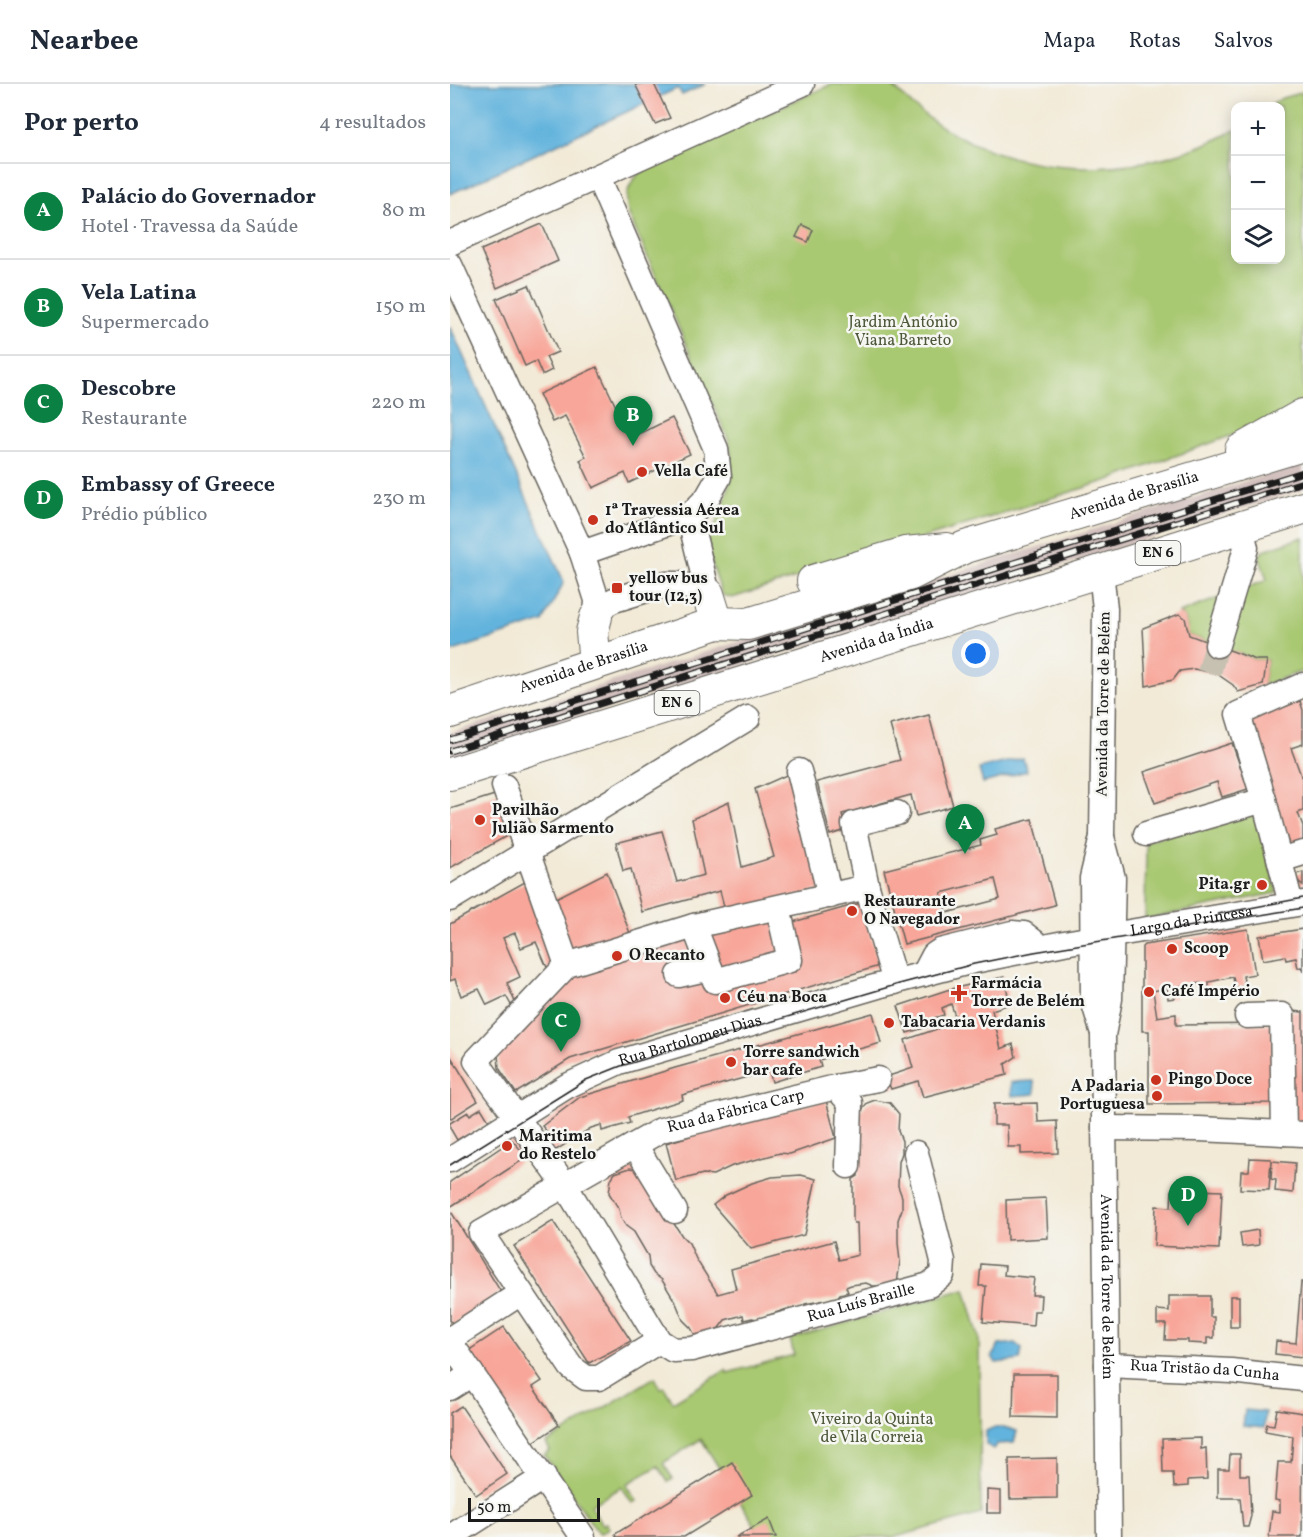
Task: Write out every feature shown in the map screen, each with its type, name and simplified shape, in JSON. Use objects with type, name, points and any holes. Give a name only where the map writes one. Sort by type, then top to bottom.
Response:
[{"type":"main road","name":"Avenida de Brasília","points":[[450,712],[717,623],[748,624],[911,574],[965,547],[1157,489],[1245,448],[1300,426]]},
{"type":"main road","name":"Avenida da Índia","points":[[450,774],[1303,508]]},
{"type":"main road","points":[[708,594],[717,623]]},
{"type":"main road","points":[[595,663],[592,632],[596,617]]},
{"type":"street","points":[[450,243],[802,84]]},
{"type":"street","points":[[582,553],[689,516],[707,498],[719,477],[716,449],[598,177]]},
{"type":"street","points":[[450,265],[457,298],[582,553],[597,600],[596,617]]},
{"type":"street","points":[[689,516],[708,594]]},
{"type":"street","points":[[1217,645],[1246,548],[1241,527]]},
{"type":"street","name":"Avenida da Torre de Belém","points":[[1101,571],[1105,609],[1102,837],[1092,878],[1102,938],[1093,1000],[1103,1035],[1108,1537]]},
{"type":"street","points":[[596,617],[606,604],[614,600],[666,584],[680,584],[708,594]]},
{"type":"street","points":[[1297,904],[1292,856],[1264,800],[1238,714],[1303,685]]},
{"type":"street","points":[[450,899],[748,718]]},
{"type":"street","points":[[799,771],[830,896]]},
{"type":"street","points":[[504,786],[567,965]]},
{"type":"street","points":[[1146,834],[1264,800]]},
{"type":"street","points":[[895,982],[867,887],[854,824],[897,813]]},
{"type":"street","points":[[583,1537],[450,1341],[521,1293],[571,1367],[586,1378],[599,1378],[659,1341],[565,1185],[476,1061],[567,965],[694,926],[867,887]]},
{"type":"street","name":"Largo da Princesa","points":[[1102,938],[1297,904]]},
{"type":"street","points":[[694,926],[715,981],[790,960],[778,908]]},
{"type":"street","name":"Rua Bartolomeu Dias","points":[[450,1160],[576,1081],[619,1062],[974,961],[1102,938]]},
{"type":"street","points":[[678,975],[710,968]]},
{"type":"street","points":[[1104,1128],[1199,1129],[1293,1134],[1282,1015],[1247,1016]]},
{"type":"street","name":"Rua da Fábrica Carp","points":[[521,1293],[481,1233],[662,1130],[836,1086],[878,1079]]},
{"type":"street","points":[[836,1086],[850,1103],[848,1166]]},
{"type":"street","points":[[635,1145],[675,1211]]},
{"type":"street","name":"Rua Luís Braille","points":[[659,1341],[673,1350],[692,1350],[929,1285],[942,1275],[943,1261],[916,1153]]},
{"type":"street","name":"Rua Tristão da Cunha","points":[[1107,1365],[1231,1371],[1303,1379]]},
{"type":"street","points":[[450,1388],[472,1374]]},
{"type":"street","points":[[450,1537],[544,1478]]},
{"type":"shaded area","points":[[1303,463],[1303,490],[450,758],[450,733]]},
{"type":"shaded area","points":[[450,1045],[495,1118],[450,1146]]},
{"type":"green space","name":"Jardim António Viana Barreto","points":[[832,84],[889,84],[925,115],[954,134],[988,149],[1023,160],[1059,166],[1095,167],[1132,164],[1167,157],[1231,132],[1231,264],[1285,264],[1285,102],[1276,102],[1303,92],[1303,430],[1263,424],[1112,479],[732,598],[722,595],[706,545],[728,490],[731,451],[729,441],[629,215],[627,199],[630,185],[639,174],[652,165]]},
{"type":"green space","points":[[1303,537],[1303,671],[1263,685],[1267,660],[1256,660],[1189,635],[1185,618],[1179,613],[1267,580],[1259,556],[1264,550]]},
{"type":"green space","points":[[1256,810],[1277,893],[1145,919],[1146,841]]},
{"type":"green space","name":"Viveiro da Quinta de Vila Correia","points":[[965,1289],[979,1337],[981,1514],[895,1537],[762,1537],[701,1439],[663,1463],[673,1479],[668,1482],[658,1466],[627,1484],[637,1501],[632,1503],[622,1487],[591,1505],[602,1525],[606,1523],[609,1528],[599,1534],[544,1455],[550,1451],[546,1443],[655,1377],[660,1388],[664,1387],[673,1402],[726,1370],[727,1373],[794,1355],[790,1339]]},
{"type":"water","points":[[450,84],[706,84],[682,95],[678,88],[450,194]]},
{"type":"water","points":[[450,326],[564,582],[543,622],[450,652]]},
{"type":"water","points":[[1023,758],[1027,771],[983,783],[979,769]]},
{"type":"water","points":[[1034,1081],[1035,1094],[1012,1096],[1011,1082]]},
{"type":"water","points":[[1015,1343],[1022,1349],[1020,1360],[996,1363],[992,1356],[999,1345]]},
{"type":"water","points":[[1245,1410],[1265,1412],[1264,1428],[1243,1426]]},
{"type":"water","points":[[995,1427],[1017,1431],[1014,1443],[997,1444],[993,1449],[986,1444],[986,1431]]},
{"type":"building","points":[[635,84],[654,84],[670,118],[655,124]]},
{"type":"building","points":[[542,224],[558,261],[497,288],[481,250]]},
{"type":"building","points":[[802,225],[813,230],[808,242],[796,237]]},
{"type":"building","points":[[529,285],[558,352],[546,357],[552,370],[542,375],[536,361],[525,366],[496,299]]},
{"type":"building","points":[[597,367],[631,438],[672,418],[690,454],[629,483],[625,473],[593,488],[580,460],[586,457],[565,416],[552,422],[539,394]]},
{"type":"building","points":[[1179,614],[1185,618],[1189,635],[1256,660],[1267,660],[1263,685],[1238,692],[1233,685],[1217,674],[1194,669],[1180,671],[1173,680],[1146,686],[1143,628]]},
{"type":"building","points":[[1300,701],[1303,710],[1303,744],[1291,748],[1303,781],[1303,811],[1298,813],[1303,826],[1303,847],[1291,850],[1246,721]]},
{"type":"building","points":[[929,715],[953,806],[916,816],[911,795],[842,814],[846,830],[830,835],[817,782],[900,760],[890,725]]},
{"type":"building","points":[[1232,743],[1248,789],[1222,797],[1217,782],[1155,803],[1144,772]]},
{"type":"building","points":[[793,772],[823,889],[726,914],[720,891],[642,912],[631,869],[623,871],[616,843],[662,831],[677,882],[704,875],[692,819],[729,802],[742,867],[774,857],[755,789]]},
{"type":"building","name":"Pavilhão Julião Sarmento","points":[[501,793],[514,832],[450,868],[450,809]]},
{"type":"building","points":[[1032,819],[1055,905],[904,944],[884,870],[981,845],[980,840],[997,835],[995,829]],"holes":[[[995,879],[1000,899],[946,913],[941,893]]]},
{"type":"building","points":[[607,872],[631,936],[570,954],[550,901]]},
{"type":"building","points":[[1303,872],[1303,886],[1293,875]]},
{"type":"building","points":[[532,878],[563,962],[549,972],[536,942],[521,948],[515,933],[503,938],[520,977],[507,983],[515,1002],[511,1005],[506,996],[487,1005],[479,989],[461,996],[455,979],[450,981],[450,924]]},
{"type":"building","points":[[861,903],[879,966],[570,1059],[516,1093],[499,1068],[498,1054],[571,968],[686,933],[694,964],[674,970],[795,964],[786,924]]},
{"type":"building","points":[[775,914],[785,957],[719,976],[702,929]]},
{"type":"building","points":[[1248,929],[1255,974],[1243,976],[1245,986],[1235,988],[1233,977],[1209,982],[1209,991],[1203,992],[1201,983],[1175,987],[1175,998],[1168,999],[1167,988],[1153,991],[1157,1017],[1176,1014],[1176,1025],[1272,1024],[1273,1103],[1149,1104],[1149,1031],[1142,1031],[1142,947]]},
{"type":"building","points":[[1303,929],[1303,972],[1301,967],[1298,968],[1296,958],[1286,960],[1285,956],[1263,960],[1259,936]]},
{"type":"building","points":[[1004,977],[1010,1004],[992,1010],[1001,1049],[1013,1044],[1016,1057],[1005,1064],[1007,1075],[923,1097],[918,1081],[891,1089],[886,1077],[913,1068],[905,1040],[957,1022],[951,1004],[942,1008],[944,1015],[934,1018],[934,1025],[907,1033],[898,1006],[947,990]]},
{"type":"building","points":[[1291,1011],[1303,1012],[1303,1122],[1290,1121]]},
{"type":"building","points":[[873,1013],[881,1043],[819,1060],[821,1067],[772,1082],[769,1071],[682,1095],[683,1100],[628,1117],[630,1123],[602,1131],[601,1125],[591,1128],[553,1152],[544,1138],[550,1135],[542,1126],[580,1097]]},
{"type":"building","points":[[450,1055],[478,1101],[450,1119]]},
{"type":"building","points":[[826,1100],[836,1138],[790,1154],[780,1153],[732,1166],[713,1175],[703,1174],[676,1181],[666,1143],[690,1136],[700,1129],[714,1125],[724,1127]]},
{"type":"building","points":[[875,1100],[890,1103],[899,1114],[898,1131],[902,1141],[902,1153],[899,1162],[898,1186],[902,1197],[902,1209],[898,1220],[900,1261],[897,1284],[851,1285],[846,1287],[848,1292],[840,1294],[837,1298],[805,1304],[801,1308],[787,1309],[757,1319],[744,1320],[743,1315],[725,1320],[719,1328],[697,1339],[683,1320],[662,1280],[649,1266],[648,1256],[634,1232],[621,1218],[619,1209],[609,1193],[611,1179],[615,1173],[630,1168],[638,1169],[689,1243],[696,1259],[718,1294],[736,1289],[731,1269],[834,1241],[839,1260],[858,1255],[857,1223],[853,1220],[853,1179],[858,1176],[859,1114],[867,1103]]},
{"type":"building","points":[[1037,1103],[1038,1122],[1057,1121],[1058,1153],[1021,1154],[1021,1147],[1008,1147],[1007,1125],[994,1125],[994,1104]]},
{"type":"building","points":[[481,1108],[489,1121],[457,1140],[450,1128],[450,1123],[468,1112],[470,1115]]},
{"type":"building","points":[[512,1140],[527,1157],[450,1207],[450,1182]]},
{"type":"building","points":[[1250,1158],[1271,1159],[1269,1190],[1240,1189],[1241,1171],[1249,1171]]},
{"type":"building","points":[[1272,1161],[1295,1163],[1293,1193],[1275,1191],[1276,1180],[1271,1179]]},
{"type":"building","points":[[801,1175],[816,1179],[804,1235],[751,1249],[713,1205],[726,1195],[752,1183],[772,1177]]},
{"type":"building","points":[[1172,1189],[1222,1191],[1219,1249],[1154,1246],[1156,1206],[1171,1207]]},
{"type":"building","points":[[1046,1198],[1048,1238],[1007,1240],[1006,1200]]},
{"type":"building","points":[[450,1210],[501,1292],[453,1325],[450,1320]]},
{"type":"building","points":[[553,1221],[631,1341],[589,1363],[514,1246]]},
{"type":"building","points":[[1258,1230],[1259,1245],[1242,1247],[1240,1233]]},
{"type":"building","points":[[981,1264],[1005,1266],[1004,1275],[1034,1278],[1032,1295],[1041,1295],[1040,1311],[1034,1311],[1033,1326],[983,1322],[986,1286],[979,1286]]},
{"type":"building","points":[[1301,1282],[1303,1282],[1303,1357],[1275,1354],[1276,1341],[1296,1343]]},
{"type":"building","points":[[1169,1296],[1210,1296],[1210,1317],[1214,1317],[1214,1338],[1207,1338],[1207,1344],[1188,1343],[1188,1340],[1165,1340],[1166,1324],[1157,1324],[1157,1310],[1169,1311]]},
{"type":"building","points":[[1230,1296],[1239,1296],[1239,1327],[1230,1327]]},
{"type":"building","points":[[504,1327],[542,1381],[533,1387],[559,1425],[532,1443],[468,1351]]},
{"type":"building","points":[[1014,1374],[1057,1374],[1057,1418],[1013,1417]]},
{"type":"building","points":[[461,1406],[507,1474],[476,1495],[450,1456],[450,1413]]},
{"type":"building","points":[[1277,1409],[1303,1413],[1302,1537],[1269,1537],[1272,1511],[1280,1512],[1280,1501],[1275,1500],[1278,1462],[1291,1462],[1293,1436],[1265,1431],[1267,1424],[1274,1425]]},
{"type":"building","points":[[1201,1438],[1201,1449],[1206,1448],[1207,1479],[1188,1480],[1188,1486],[1174,1487],[1173,1473],[1163,1473],[1162,1439]]},
{"type":"building","points":[[1230,1454],[1240,1454],[1240,1475],[1249,1475],[1251,1516],[1248,1527],[1243,1527],[1240,1498],[1218,1498],[1218,1469],[1229,1469]]},
{"type":"building","points":[[1057,1458],[1057,1498],[1010,1499],[1009,1459]]},
{"type":"building","points":[[732,1462],[752,1495],[684,1537],[616,1537],[615,1534]]},
{"type":"building","points":[[987,1490],[1001,1491],[1001,1513],[987,1513]]},
{"type":"building","points":[[769,1519],[776,1537],[736,1537]]},
{"type":"tunnel","points":[[1209,673],[1217,645]]},
{"type":"tram line","points":[[1218,914],[1303,898]]},
{"type":"tram line","points":[[450,1165],[586,1080],[621,1066],[974,964],[1303,908]]},
{"type":"railway","points":[[450,740],[1303,472]]},
{"type":"railway","points":[[450,751],[1303,482]]},
{"type":"place","name":"Vela Latina","points":[[633,446]]},
{"type":"place","name":"Vella Café","points":[[642,472]]},
{"type":"place","name":"1ª Travessia Aérea do Atlântico Sul","points":[[593,520]]},
{"type":"place","name":"yellow bus tour (12,3)","points":[[617,588]]},
{"type":"place","name":"Pavilhão Julião Sarmento","points":[[480,820]]},
{"type":"place","name":"Palácio do Governador","points":[[965,854]]},
{"type":"place","name":"Pita.gr","points":[[1262,885]]},
{"type":"place","name":"Restaurante O Navegador","points":[[852,911]]},
{"type":"place","name":"Scoop","points":[[1172,949]]},
{"type":"place","name":"O Recanto","points":[[617,956]]},
{"type":"place","name":"Café Império","points":[[1149,992]]},
{"type":"place","name":"Farmácia Torre de Belém","points":[[959,993]]},
{"type":"place","name":"Céu na Boca","points":[[725,998]]},
{"type":"place","name":"Tabacaria Verdanis","points":[[889,1023]]},
{"type":"place","name":"Descobre","points":[[561,1052]]},
{"type":"place","name":"Torre sandwich bar cafe","points":[[731,1062]]},
{"type":"place","name":"Pingo Doce","points":[[1156,1080]]},
{"type":"place","name":"A Padaria Portuguesa","points":[[1157,1096]]},
{"type":"place","name":"Maritima do Restelo","points":[[507,1146]]},
{"type":"place","name":"Embassy of Greece","points":[[1188,1226]]}]
